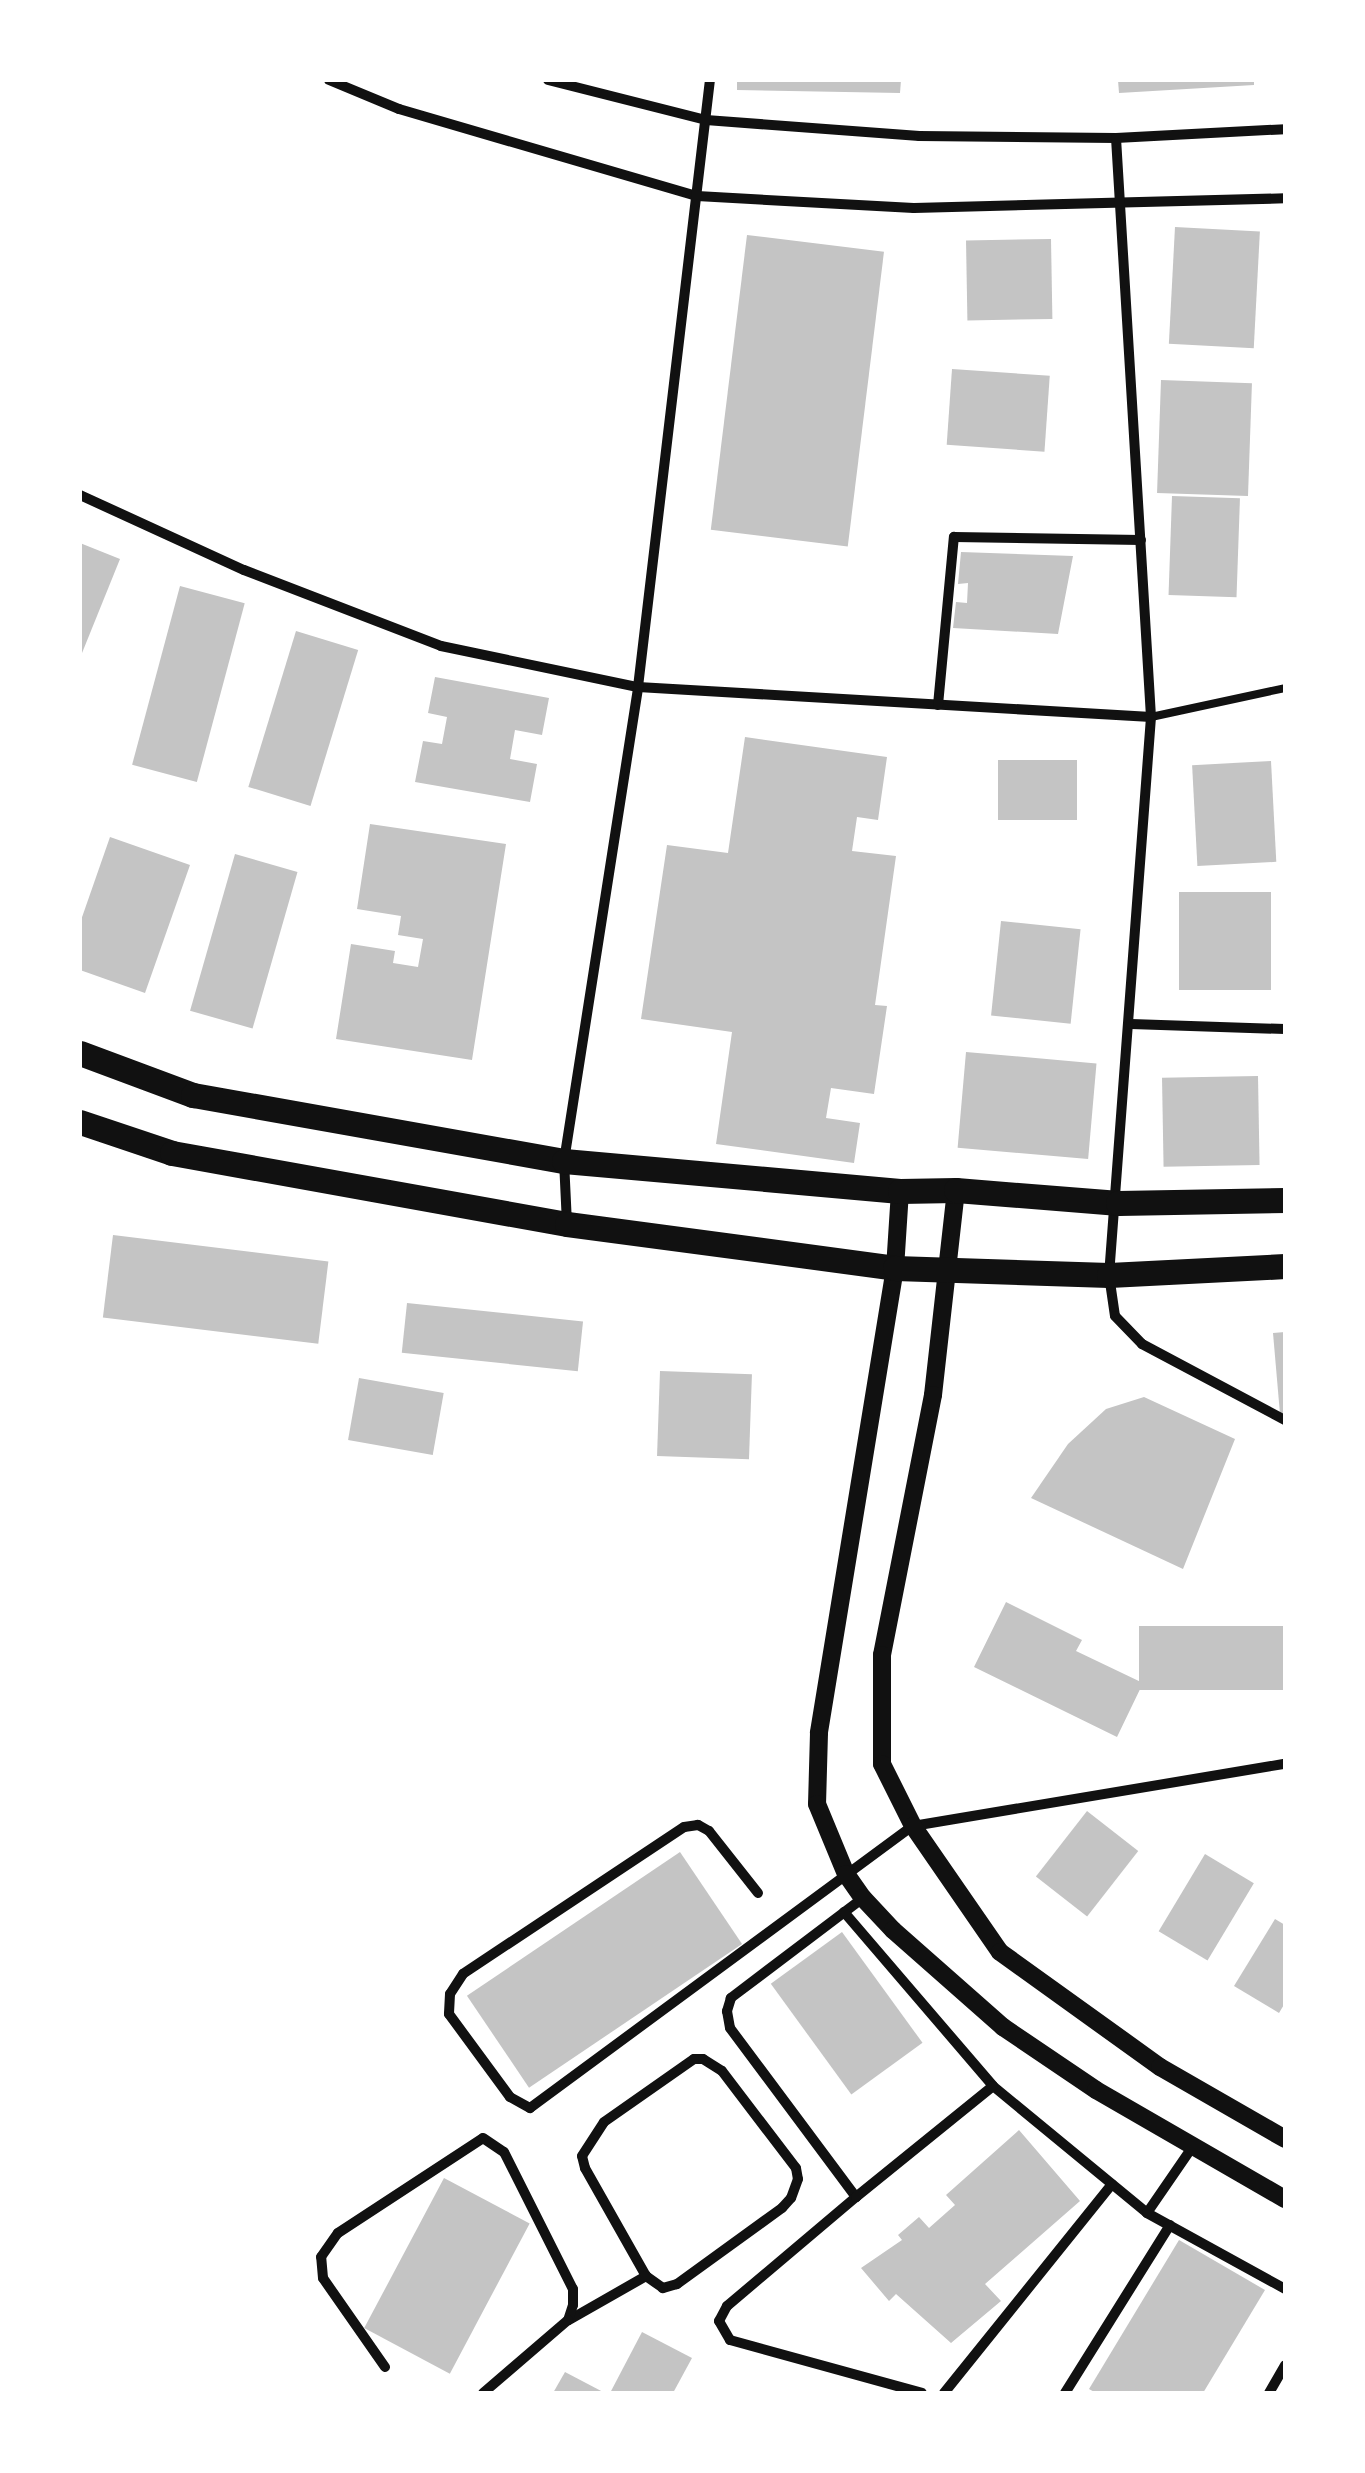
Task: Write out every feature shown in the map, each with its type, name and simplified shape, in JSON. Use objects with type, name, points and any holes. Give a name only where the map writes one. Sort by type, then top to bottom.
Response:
[{"type":"main road","points":[[80,1052],[192,1094],[564,1161],[900,1192],[956,1190],[1118,1202],[1285,1200]]},
{"type":"main road","points":[[80,1122],[172,1153],[566,1224],[895,1268],[1109,1275],[1285,1266]]},
{"type":"street","points":[[330,80],[399,109],[697,196],[914,208],[1285,198]]},
{"type":"street","points":[[548,80],[706,120],[919,136],[1116,138],[1285,129]]},
{"type":"street","points":[[566,1224],[564,1161],[638,687],[710,80]]},
{"type":"street","points":[[1116,138],[1151,717],[1118,1202],[1109,1275],[1115,1316],[1142,1344],[1285,1420]]},
{"type":"street","points":[[80,495],[244,570],[442,646],[638,687],[1151,717]]},
{"type":"street","points":[[938,704],[954,537],[1141,540]]},
{"type":"street","points":[[1131,1024],[1285,1029]]},
{"type":"street","points":[[956,1190],[933,1395],[882,1655],[882,1764],[913,1826],[1000,1952],[1160,2067],[1285,2140]]},
{"type":"street","points":[[900,1192],[895,1268],[818,1733],[817,1804],[846,1874],[863,1898],[893,1930],[1004,2027],[1096,2090],[1285,2199]]},
{"type":"street","points":[[758,1893],[710,1831],[698,1825],[684,1827],[464,1974],[450,1994],[449,2014],[510,2097],[530,2108],[913,1826],[1285,1764]]},
{"type":"street","points":[[856,2197],[730,2028],[727,2012],[731,1998],[863,1898]]},
{"type":"street","points":[[844,1912],[993,2086],[1147,2212],[1285,2289]]},
{"type":"street","points":[[703,2058],[722,2071],[796,2168],[796,2189],[782,2208],[670,2288],[663,2288],[646,2276],[584,2168],[582,2156],[604,2122],[685,2063],[703,2058]]},
{"type":"street","points":[[922,2393],[730,2340],[720,2321],[726,2306],[993,2086]]},
{"type":"street","points":[[384,2367],[322,2278],[321,2257],[338,2233],[483,2138],[504,2152],[573,2289],[568,2320]]},
{"type":"street","points":[[1147,2212],[1194,2145]]},
{"type":"street","points":[[944,2393],[1112,2184]]},
{"type":"street","points":[[1065,2393],[1170,2226]]},
{"type":"street","points":[[483,2393],[568,2320],[610,2300],[646,2276]]},
{"type":"street","points":[[1269,2393],[1285,2366]]},
{"type":"lane","points":[[1151,717],[1285,688]]},
{"type":"building","points":[[737,80],[901,80],[900,93],[737,90]]},
{"type":"building","points":[[1118,80],[1254,80],[1254,85],[1119,93]]},
{"type":"building","points":[[1175,227],[1260,231],[1254,348],[1169,344]]},
{"type":"building","points":[[747,235],[884,252],[848,547],[711,530]]},
{"type":"building","points":[[1051,239],[1052,319],[967,320],[966,240]]},
{"type":"building","points":[[952,369],[1050,376],[1044,452],[947,445]]},
{"type":"building","points":[[1161,380],[1252,383],[1248,496],[1157,493]]},
{"type":"building","points":[[1172,496],[1240,498],[1237,597],[1169,595]]},
{"type":"building","points":[[80,543],[120,559],[80,658]]},
{"type":"building","points":[[961,552],[1073,556],[1058,634],[953,628],[956,602],[967,603],[968,583],[958,584]]},
{"type":"building","points":[[180,586],[245,603],[197,782],[132,765]]},
{"type":"building","points":[[296,631],[358,650],[311,806],[248,787]]},
{"type":"building","points":[[435,677],[549,698],[542,735],[515,730],[510,759],[537,764],[530,802],[415,782],[423,741],[442,744],[447,717],[428,713]]},
{"type":"building","points":[[745,737],[887,757],[878,820],[857,817],[852,851],[896,856],[875,1005],[887,1006],[874,1094],[831,1088],[826,1118],[860,1123],[854,1163],[716,1144],[732,1032],[641,1019],[667,845],[728,853]]},
{"type":"building","points":[[998,760],[1077,760],[1077,820],[998,820]]},
{"type":"building","points":[[1271,761],[1276,862],[1197,866],[1192,765]]},
{"type":"building","points":[[370,824],[506,844],[472,1060],[336,1039],[351,944],[395,951],[393,963],[418,967],[423,939],[398,935],[401,916],[357,909]]},
{"type":"building","points":[[110,837],[190,865],[145,993],[80,970],[80,923]]},
{"type":"building","points":[[235,854],[297,872],[253,1029],[190,1011]]},
{"type":"building","points":[[1179,892],[1271,892],[1271,990],[1179,990]]},
{"type":"building","points":[[1001,921],[1081,929],[1071,1024],[991,1015]]},
{"type":"building","points":[[966,1052],[1097,1063],[1088,1159],[958,1148]]},
{"type":"building","points":[[1258,1076],[1260,1165],[1164,1167],[1162,1078]]},
{"type":"building","points":[[113,1235],[328,1261],[318,1344],[103,1317]]},
{"type":"building","points":[[407,1303],[583,1322],[578,1371],[402,1353]]},
{"type":"building","points":[[1285,1332],[1285,1413],[1280,1414],[1273,1333]]},
{"type":"building","points":[[660,1371],[752,1374],[749,1459],[657,1456]]},
{"type":"building","points":[[359,1378],[444,1393],[433,1455],[348,1440]]},
{"type":"building","points":[[1144,1397],[1235,1439],[1183,1569],[1031,1498],[1068,1444],[1106,1409]]},
{"type":"building","points":[[1006,1602],[1082,1640],[1076,1651],[1143,1683],[1117,1737],[974,1667]]},
{"type":"building","points":[[1139,1626],[1285,1626],[1285,1690],[1139,1690]]},
{"type":"building","points":[[1087,1811],[1138,1851],[1087,1916],[1036,1876]]},
{"type":"building","points":[[680,1852],[742,1944],[529,2088],[467,1996]]},
{"type":"building","points":[[1205,1854],[1254,1883],[1208,1961],[1159,1931]]},
{"type":"building","points":[[1275,1919],[1285,1925],[1285,2003],[1279,2013],[1234,1986]]},
{"type":"building","points":[[842,1932],[923,2043],[851,2095],[771,1984]]},
{"type":"building","points":[[1019,2130],[1080,2201],[985,2284],[1001,2301],[951,2343],[896,2294],[889,2301],[861,2268],[902,2240],[898,2235],[919,2217],[929,2228],[955,2205],[946,2195]]},
{"type":"building","points":[[444,2178],[530,2224],[450,2374],[364,2328]]},
{"type":"building","points":[[1179,2240],[1265,2290],[1203,2393],[1096,2393],[1089,2389]]},
{"type":"building","points":[[642,2332],[692,2358],[673,2393],[610,2393]]},
{"type":"building","points":[[565,2372],[605,2393],[553,2393]]}]
